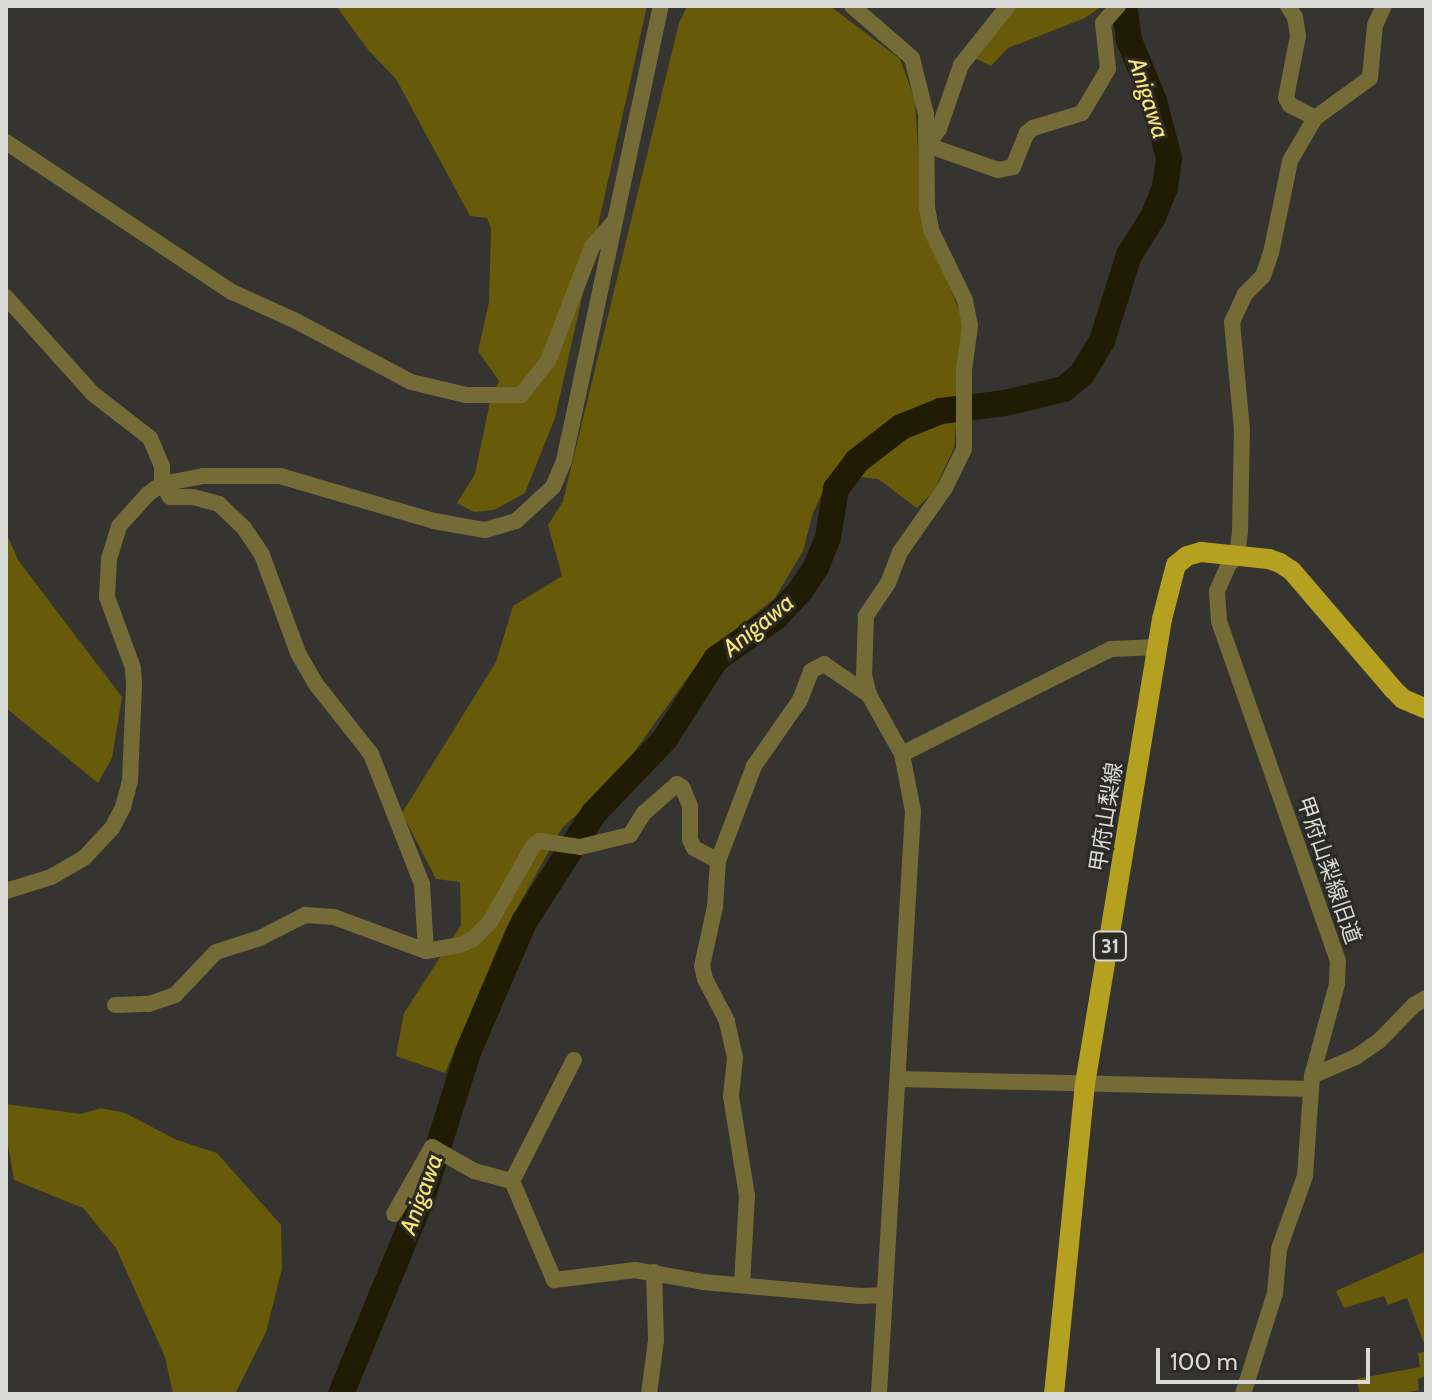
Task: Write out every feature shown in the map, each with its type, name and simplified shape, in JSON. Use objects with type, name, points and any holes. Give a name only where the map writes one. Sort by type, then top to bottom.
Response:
[{"type":"main road","name":"甲府山梨線","points":[[1054,1394],[1085,1084],[1158,647],[1176,565],[1187,556],[1201,552],[1269,559],[1292,571],[1393,689],[1403,699],[1426,709]]},
{"type":"street","points":[[6,891],[51,877],[85,857],[105,836],[123,807],[130,781],[134,684],[133,668],[107,597],[109,559],[119,526],[162,484],[203,476],[280,476],[464,528],[485,530],[516,521],[543,499],[564,461],[661,6]]},
{"type":"street","points":[[852,6],[912,58],[926,114],[931,230],[969,314],[964,449],[945,488],[900,552],[888,583],[866,616],[864,675],[869,695],[902,754],[913,811],[900,1079],[879,1394]]},
{"type":"street","points":[[927,145],[939,129],[961,65],[1008,6]]},
{"type":"street","points":[[1288,6],[1295,17],[1298,36],[1286,98],[1290,105],[1315,118]]},
{"type":"street","points":[[1237,556],[1242,430],[1232,322],[1245,294],[1263,276],[1271,253],[1290,161],[1315,118],[1370,78],[1375,25],[1384,6]]},
{"type":"street","points":[[927,145],[998,170],[1013,167],[1027,133],[1033,128],[1082,113],[1108,69],[1112,11]]},
{"type":"street","points":[[6,142],[232,292],[294,320],[411,382],[466,395],[521,395],[548,361],[592,247],[615,221]]},
{"type":"street","points":[[6,297],[92,393],[150,438],[162,466],[162,484],[170,497],[193,497],[219,504],[244,528],[262,555],[298,653],[315,683],[371,754],[422,884],[426,951]]},
{"type":"street","name":"甲府山梨線旧道","points":[[1237,556],[1221,578],[1217,591],[1219,621],[1338,961],[1337,984],[1312,1082],[1305,1176],[1279,1249],[1275,1293],[1243,1394]]},
{"type":"street","points":[[902,754],[1111,649],[1158,647]]},
{"type":"street","points":[[742,1285],[747,1196],[731,1096],[735,1057],[727,1021],[705,979],[702,966],[715,907],[718,861],[754,766],[800,700],[811,671],[824,664],[869,695]]},
{"type":"street","points":[[115,1005],[149,1004],[175,995],[216,952],[260,938],[305,915],[334,917],[426,951],[460,945],[483,931],[526,853],[539,841],[580,847],[630,835],[644,813],[677,784],[682,787],[690,806],[690,840],[694,848],[718,861]]},
{"type":"street","points":[[900,1079],[1085,1084],[1312,1082],[1380,1040],[1414,1005],[1426,998]]},
{"type":"street","points":[[512,1181],[574,1060]]},
{"type":"street","points":[[394,1214],[432,1147],[462,1161],[474,1171],[512,1181]]},
{"type":"street","points":[[512,1181],[554,1280],[635,1270],[742,1285],[860,1296],[885,1295]]},
{"type":"street","points":[[649,1394],[656,1340],[654,1272]]},
{"type":"shaded area","points":[[336,6],[647,6],[555,418],[525,493],[494,510],[474,512],[457,503],[475,474],[490,402],[499,381],[478,351],[489,302],[491,228],[487,218],[470,216],[396,79],[369,51]]},
{"type":"shaded area","points":[[687,6],[830,6],[900,59],[915,100],[922,217],[965,325],[954,448],[934,491],[917,508],[878,479],[831,474],[813,513],[803,551],[775,598],[704,655],[614,780],[562,828],[506,928],[445,1073],[396,1056],[404,1013],[461,925],[460,882],[436,879],[402,813],[496,662],[513,606],[562,576],[548,525],[563,501],[679,23]]},
{"type":"shaded area","points":[[1017,6],[1102,6],[1085,18],[1008,48],[991,66],[975,58]]},
{"type":"shaded area","points":[[6,532],[18,560],[122,697],[112,758],[98,783],[6,708]]},
{"type":"shaded area","points":[[6,1104],[81,1114],[101,1108],[125,1113],[177,1140],[217,1153],[281,1225],[282,1269],[266,1332],[235,1394],[173,1394],[165,1357],[116,1248],[83,1208],[14,1180],[6,1134]]},
{"type":"shaded area","points":[[1426,1251],[1426,1349],[1407,1298],[1388,1305],[1384,1296],[1344,1308],[1336,1291]]},
{"type":"shaded area","points":[[1426,1351],[1426,1376],[1418,1379],[1419,1390],[1399,1394],[1360,1394],[1356,1379],[1420,1367],[1418,1353]]},
{"type":"waterway","name":"Anigawa","points":[[341,1394],[423,1195],[468,1052],[524,922],[594,813],[665,739],[716,659],[776,617],[800,591],[816,567],[828,537],[836,489],[857,461],[901,427],[941,411],[1005,403],[1064,389],[1082,374],[1102,341],[1129,255],[1153,217],[1165,187],[1169,158],[1154,101],[1129,40],[1124,6]]}]
